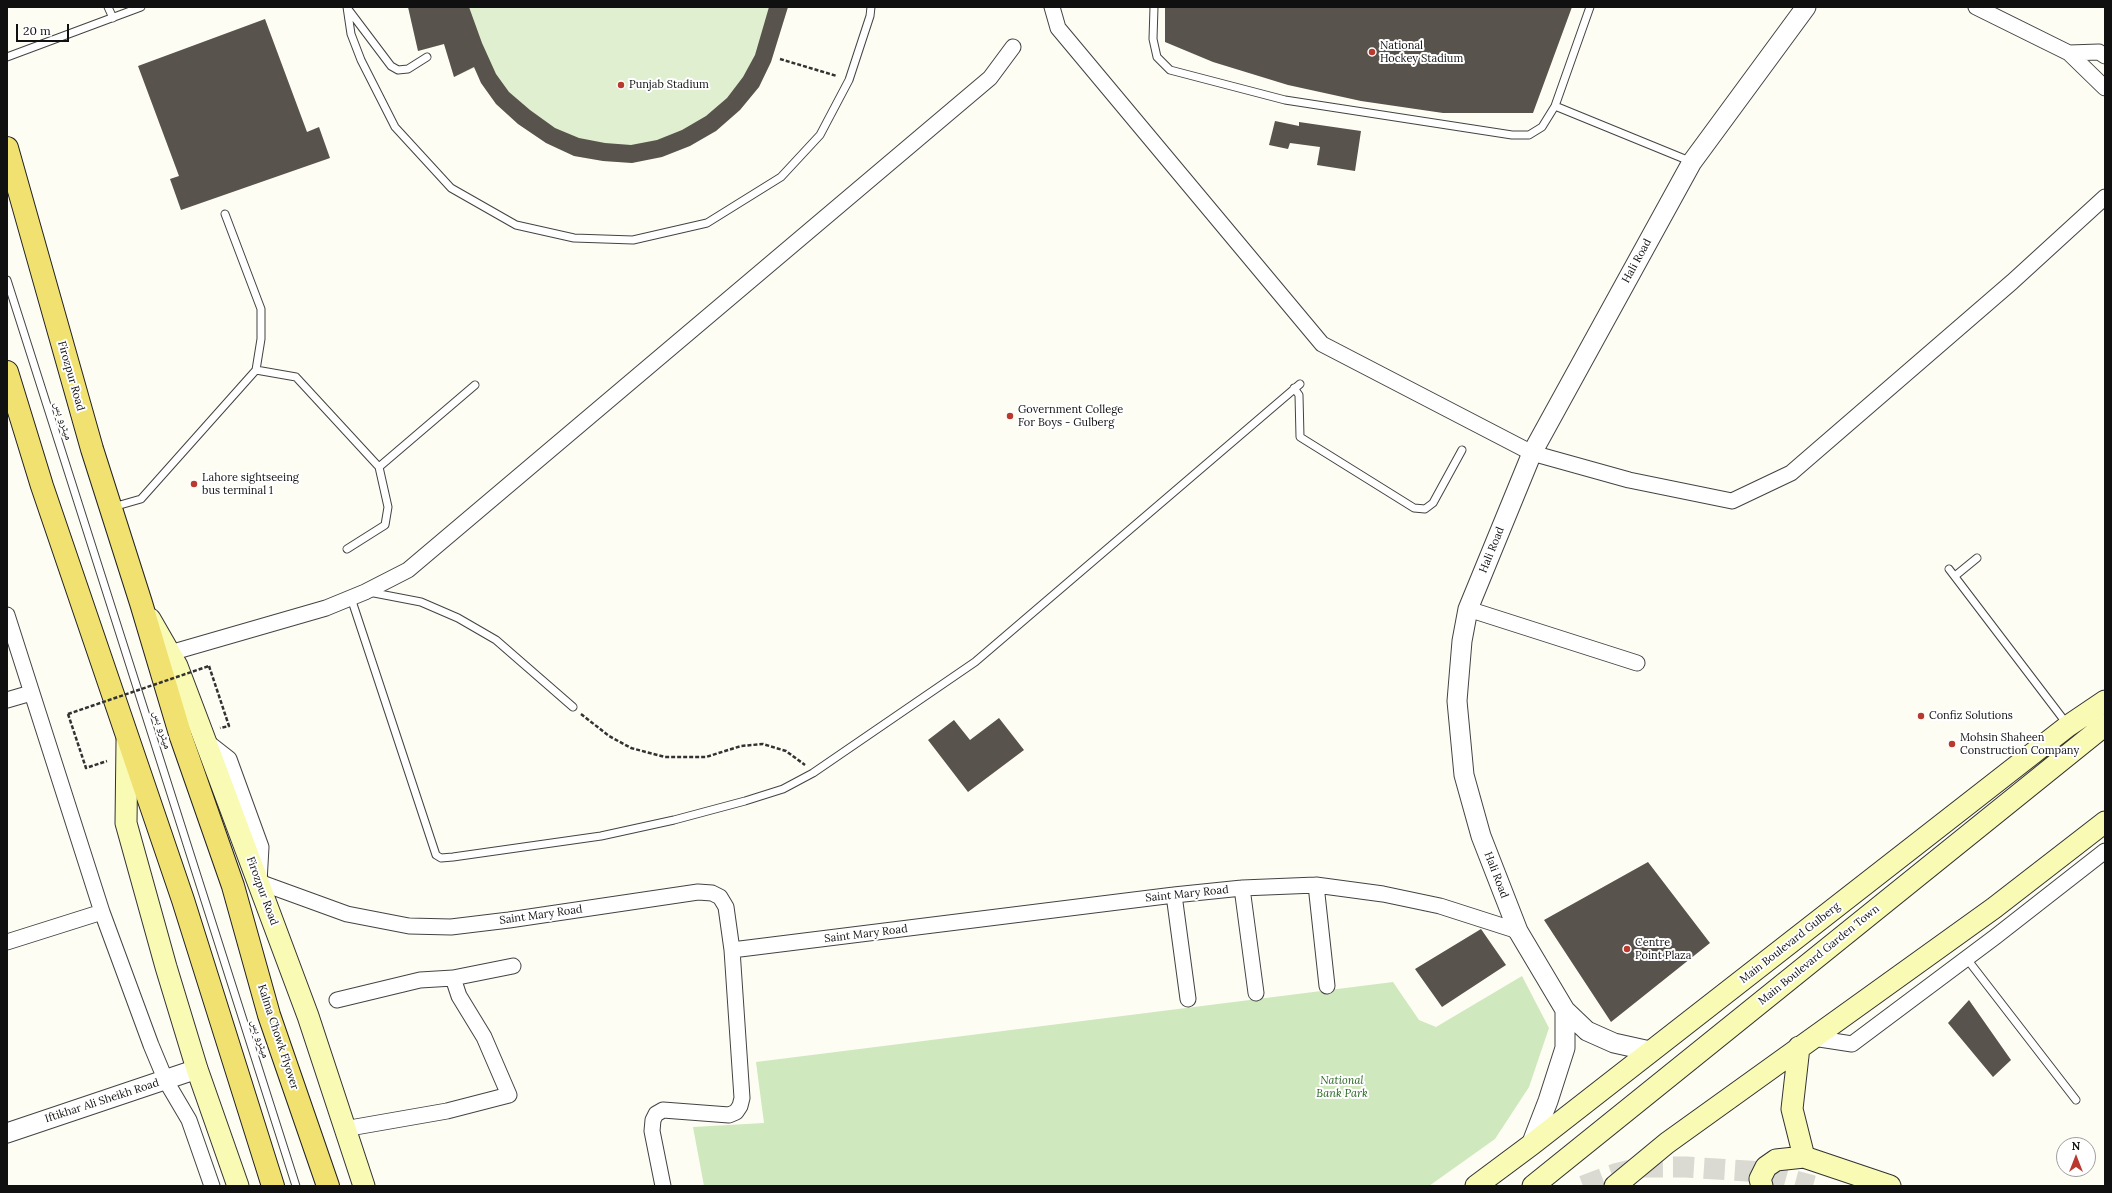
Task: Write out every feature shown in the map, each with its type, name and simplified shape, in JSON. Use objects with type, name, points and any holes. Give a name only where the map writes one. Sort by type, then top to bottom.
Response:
[{"type":"main road","name":"Firozpur Road","points":[[7,148],[92,449],[141,603],[181,737],[233,886]]},
{"type":"main road","points":[[7,372],[42,486],[127,741],[183,900],[273,1186]]},
{"type":"main road","name":"Firozpur Road","points":[[141,603],[177,666],[206,741],[308,1016],[364,1186]]},
{"type":"main road","name":"Main Boulevard Gulberg","points":[[1476,1186],[1531,1145],[2068,726],[2105,701]]},
{"type":"main road","name":"Main Boulevard Garden Town","points":[[1533,1186],[2105,724]]},
{"type":"main road","points":[[127,741],[126,823],[166,967],[197,1069],[238,1186]]},
{"type":"main road","points":[[1615,1186],[1667,1143],[1994,908],[2105,822]]},
{"type":"main road","name":"Kalma Chowk Flyover","points":[[233,886],[270,1015],[328,1186]]},
{"type":"main road","points":[[1804,1157],[1792,1109],[1806,1042]]},
{"type":"main road","points":[[1762,1186],[1760,1179],[1766,1167],[1776,1160],[1804,1157],[1890,1186]]},
{"type":"street","points":[[1052,7],[1058,28],[1322,344],[1532,453],[1629,480],[1732,501],[1792,473],[2012,282],[2105,197]]},
{"type":"street","name":"Hali Road","points":[[1650,1051],[1614,1043],[1587,1031],[1565,1010],[1518,931],[1481,836],[1464,775],[1457,702],[1462,641],[1468,609],[1532,453],[1692,162],[1806,7]]},
{"type":"street","points":[[1976,7],[2069,53],[2105,88]]},
{"type":"street","points":[[170,653],[326,608],[365,592],[414,564],[984,83],[1012,47]]},
{"type":"street","points":[[2069,53],[2099,52],[2105,56]]},
{"type":"street","points":[[1468,609],[1637,663]]},
{"type":"street","points":[[7,616],[30,693],[102,912],[166,1080],[189,1120],[212,1186]]},
{"type":"street","points":[[7,700],[30,693]]},
{"type":"street","points":[[1806,1042],[1852,1044],[1967,959],[2105,851]]},
{"type":"street","name":"Saint Mary Road","points":[[259,882],[347,914],[409,926],[451,927],[509,920],[698,892],[712,893],[720,897],[726,907],[732,950],[1174,895],[1242,888],[1316,885],[1383,894],[1440,906],[1518,931]]},
{"type":"street","points":[[1316,885],[1327,986]]},
{"type":"street","points":[[1242,888],[1256,994]]},
{"type":"street","points":[[1174,895],[1188,999]]},
{"type":"street","points":[[7,942],[102,912]]},
{"type":"street","points":[[663,1186],[652,1131],[653,1120],[656,1114],[663,1110],[729,1115],[736,1112],[740,1106],[742,1098],[732,950]]},
{"type":"street","points":[[337,1000],[420,980],[453,978],[513,966]]},
{"type":"street","points":[[344,1129],[447,1111],[509,1095],[484,1037],[459,996],[453,978]]},
{"type":"street","points":[[1531,1145],[1548,1101],[1565,1048],[1565,1010]]},
{"type":"street","name":"Iftikhar Ali Sheikh Road","points":[[7,1133],[197,1069]]},
{"type":"lane","points":[[108,7],[113,18]]},
{"type":"lane","points":[[7,57],[141,7]]},
{"type":"lane","points":[[347,7],[351,34],[360,60],[395,127],[451,188],[516,225],[574,238],[633,240],[707,223],[781,176],[820,135],[849,80],[870,16],[871,7]]},
{"type":"lane","points":[[347,7],[391,66],[398,70],[408,69],[427,57]]},
{"type":"lane","points":[[1154,7],[1153,39],[1157,57],[1170,70],[1285,100],[1512,135],[1529,135],[1542,127],[1555,106],[1590,7]]},
{"type":"lane","points":[[1555,106],[1692,162]]},
{"type":"lane","points":[[111,508],[140,499],[256,370],[260,339],[261,309],[225,214]]},
{"type":"lane","name":"میٹرو بس","points":[[7,280],[296,1186]]},
{"type":"lane","points":[[256,370],[296,377],[379,467],[388,507],[386,525],[347,549]]},
{"type":"lane","points":[[379,467],[475,385]]},
{"type":"lane","points":[[351,598],[436,855],[441,858],[601,836],[674,820],[783,789],[814,773],[975,662],[1297,386],[1299,395],[1300,436],[1414,508],[1425,509],[1433,503],[1462,450]]},
{"type":"lane","points":[[1955,576],[1977,558]]},
{"type":"lane","points":[[1949,569],[2068,726]]},
{"type":"lane","points":[[365,592],[421,602],[458,618],[496,640],[573,707]]},
{"type":"lane","points":[[1967,959],[2076,1100]]},
{"type":"path","points":[[780,59],[849,80]]},
{"type":"path","points":[[86,768],[68,714],[209,666],[229,726]]},
{"type":"path","points":[[573,707],[609,736],[631,748],[665,757],[706,757],[741,746],[763,744],[786,751],[814,773]]},
{"type":"green space","name":"Punjab Stadium","points":[[408,7],[788,7],[771,62],[759,87],[740,110],[716,131],[632,163],[603,161],[574,156],[546,143],[518,124],[496,104],[474,68],[454,77],[444,44],[418,51]]},
{"type":"green space","name":"National Bank Park","points":[[1522,976],[1549,1028],[1529,1087],[1495,1139],[1429,1186],[704,1186],[693,1127],[764,1123],[756,1062],[1393,982],[1419,1020],[1436,1027]]},
{"type":"building","points":[[408,7],[469,7],[482,43],[496,74],[509,92],[530,110],[555,128],[579,138],[605,143],[631,145],[657,140],[682,130],[706,116],[727,98],[743,77],[755,55],[769,7],[788,7],[771,62],[759,87],[740,110],[716,131],[690,146],[662,157],[632,163],[603,161],[574,156],[546,143],[518,124],[496,104],[481,83],[474,67],[454,77],[444,44],[418,51]]},
{"type":"building","name":"National Hockey Stadium","points":[[1165,7],[1572,7],[1533,113],[1443,113],[1361,101],[1288,85],[1213,62],[1165,42]]},
{"type":"building","points":[[265,19],[307,132],[319,127],[330,158],[181,210],[170,179],[179,176],[138,66]]},
{"type":"building","points":[[1275,121],[1299,126],[1299,122],[1361,131],[1355,171],[1317,165],[1320,147],[1290,143],[1288,149],[1269,145]]},
{"type":"building","points":[[999,718],[1024,750],[968,792],[928,740],[954,720],[970,740]]},
{"type":"building","points":[[1648,862],[1710,943],[1611,1022],[1544,920]]},
{"type":"building","points":[[1481,929],[1506,965],[1442,1007],[1415,969]]},
{"type":"building","points":[[1969,1000],[2011,1060],[1993,1077],[1948,1023]]},
{"type":"tunnel","points":[[1583,1186],[1615,1174],[1643,1167],[1686,1167],[1762,1172],[1813,1186]]},
{"type":"place","name":"National Hockey Stadium","points":[[1372,52]]},
{"type":"place","name":"Punjab Stadium","points":[[621,85]]},
{"type":"place","name":"Government College For Boys - Gulberg","points":[[1010,416]]},
{"type":"place","name":"Lahore sightseeing bus terminal 1","points":[[194,484]]},
{"type":"place","name":"Confiz Solutions","points":[[1921,716]]},
{"type":"place","name":"Mohsin Shaheen Construction Company","points":[[1952,744]]},
{"type":"place","name":"Centre Point Plaza","points":[[1627,949]]}]
